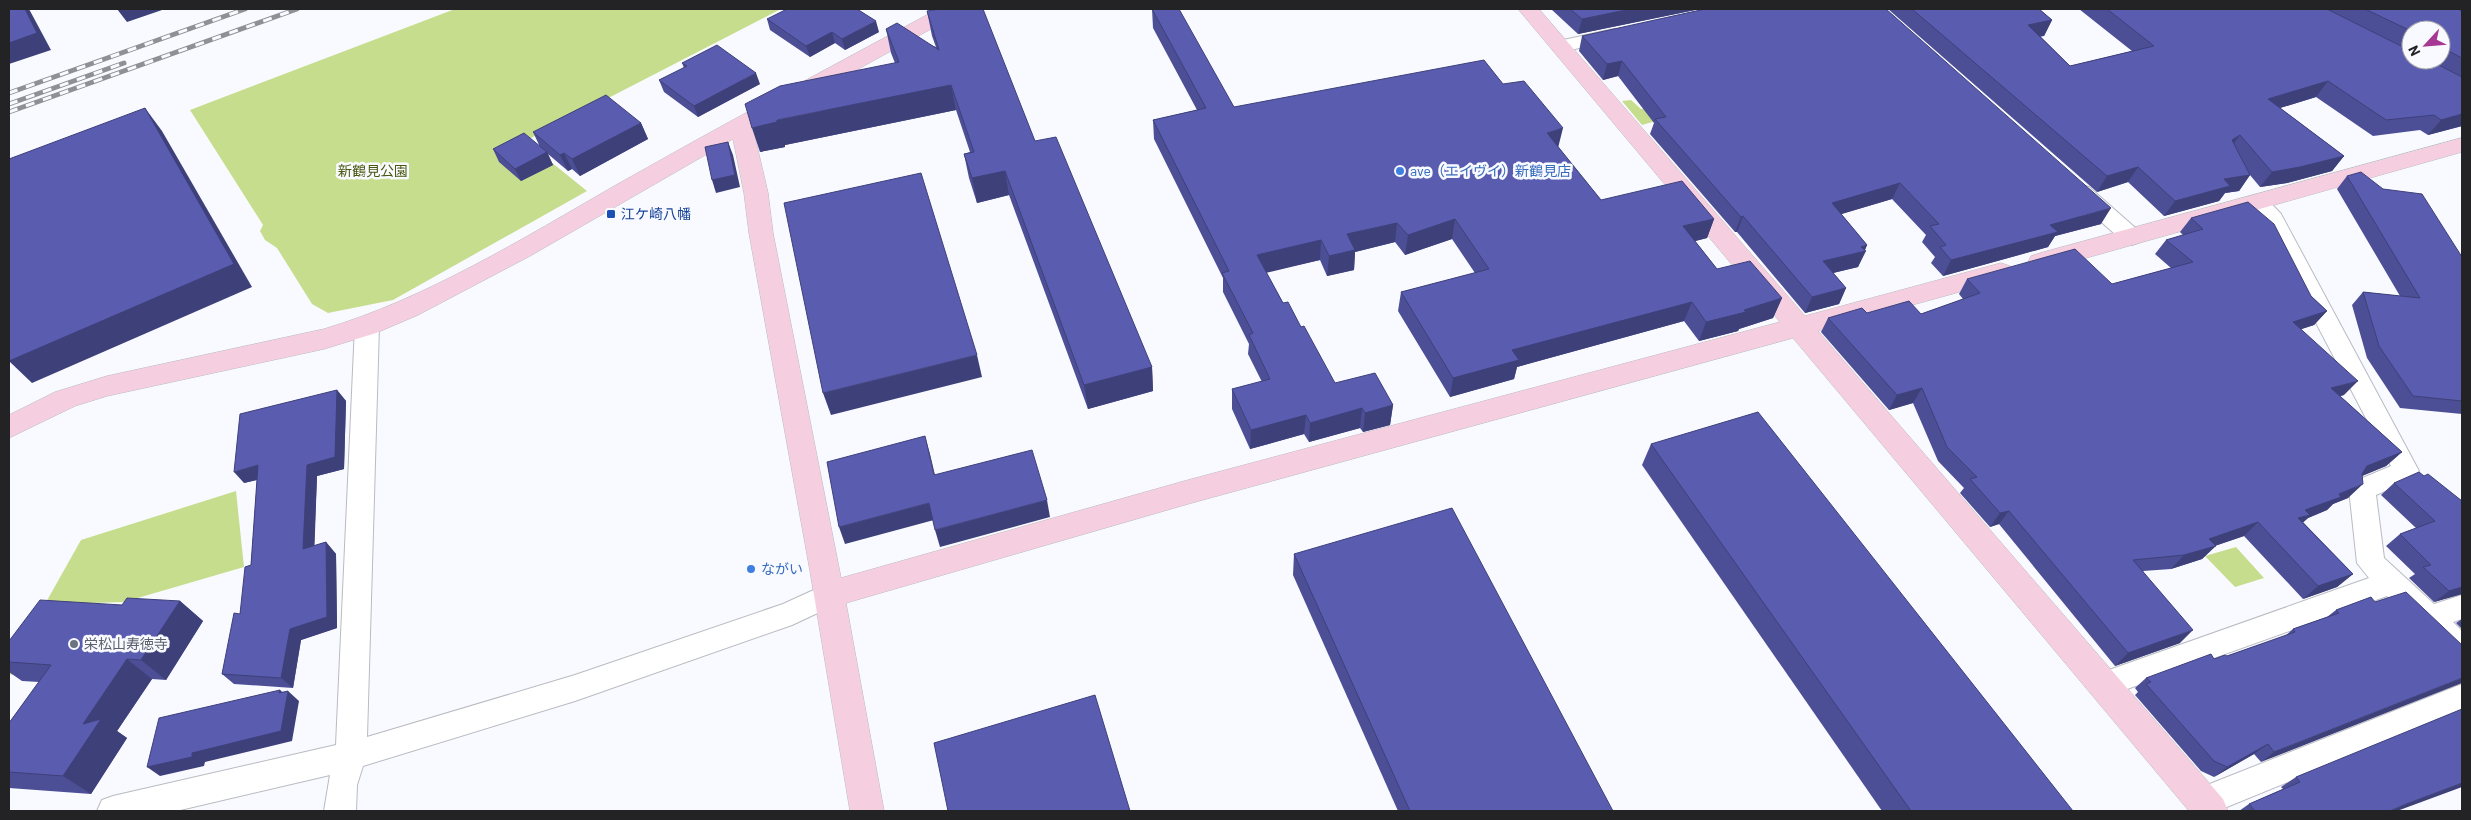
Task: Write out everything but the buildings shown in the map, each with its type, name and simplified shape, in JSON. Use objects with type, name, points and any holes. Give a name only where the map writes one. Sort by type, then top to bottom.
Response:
[{"type":"street","points":[[9,427],[65,399],[107,386],[324,339],[367,326],[409,308],[521,250],[736,127],[953,9]]},
{"type":"street","points":[[1528,9],[2206,806],[2462,697]]},
{"type":"street","points":[[1560,46],[1635,30]]},
{"type":"street","points":[[736,127],[743,133],[756,194],[761,233],[829,595],[867,811]]},
{"type":"street","points":[[113,811],[351,756],[575,688],[792,613],[829,595],[1188,492],[2132,237],[2462,145]]},
{"type":"street","points":[[2067,180],[2132,237]]},
{"type":"street","points":[[2257,202],[2270,214],[2406,471],[2362,489],[2371,563],[2462,649]]},
{"type":"street","points":[[340,811],[342,785],[351,756],[367,326]]},
{"type":"street","points":[[2102,685],[2392,582]]},
{"type":"street","points":[[2430,618],[2462,607]]},
{"type":"green space","name":"新鶴見公園","points":[[455,9],[781,9],[525,141],[587,191],[393,300],[328,313],[312,304],[277,248],[265,240],[260,231],[263,225],[190,110]]},
{"type":"green space","points":[[1631,100],[1641,109],[1670,103],[1680,114],[1642,125],[1622,101]]},
{"type":"green space","points":[[236,491],[244,567],[124,602],[61,604],[13,675],[9,674],[9,668],[81,540]]},
{"type":"green space","points":[[2236,547],[2264,578],[2235,587],[2205,556]]},
{"type":"railway","points":[[9,93],[245,9]]},
{"type":"railway","points":[[9,112],[297,9]]},
{"type":"railway","points":[[9,104],[124,63]]},
{"type":"place","name":"ave（エイヴイ）新鶴見店","points":[[1400,171]]},
{"type":"place","name":"江ケ崎八幡","points":[[611,214]]},
{"type":"place","name":"ながい","points":[[751,569]]},
{"type":"place","name":"栄松山寿徳寺","points":[[74,644]]}]
